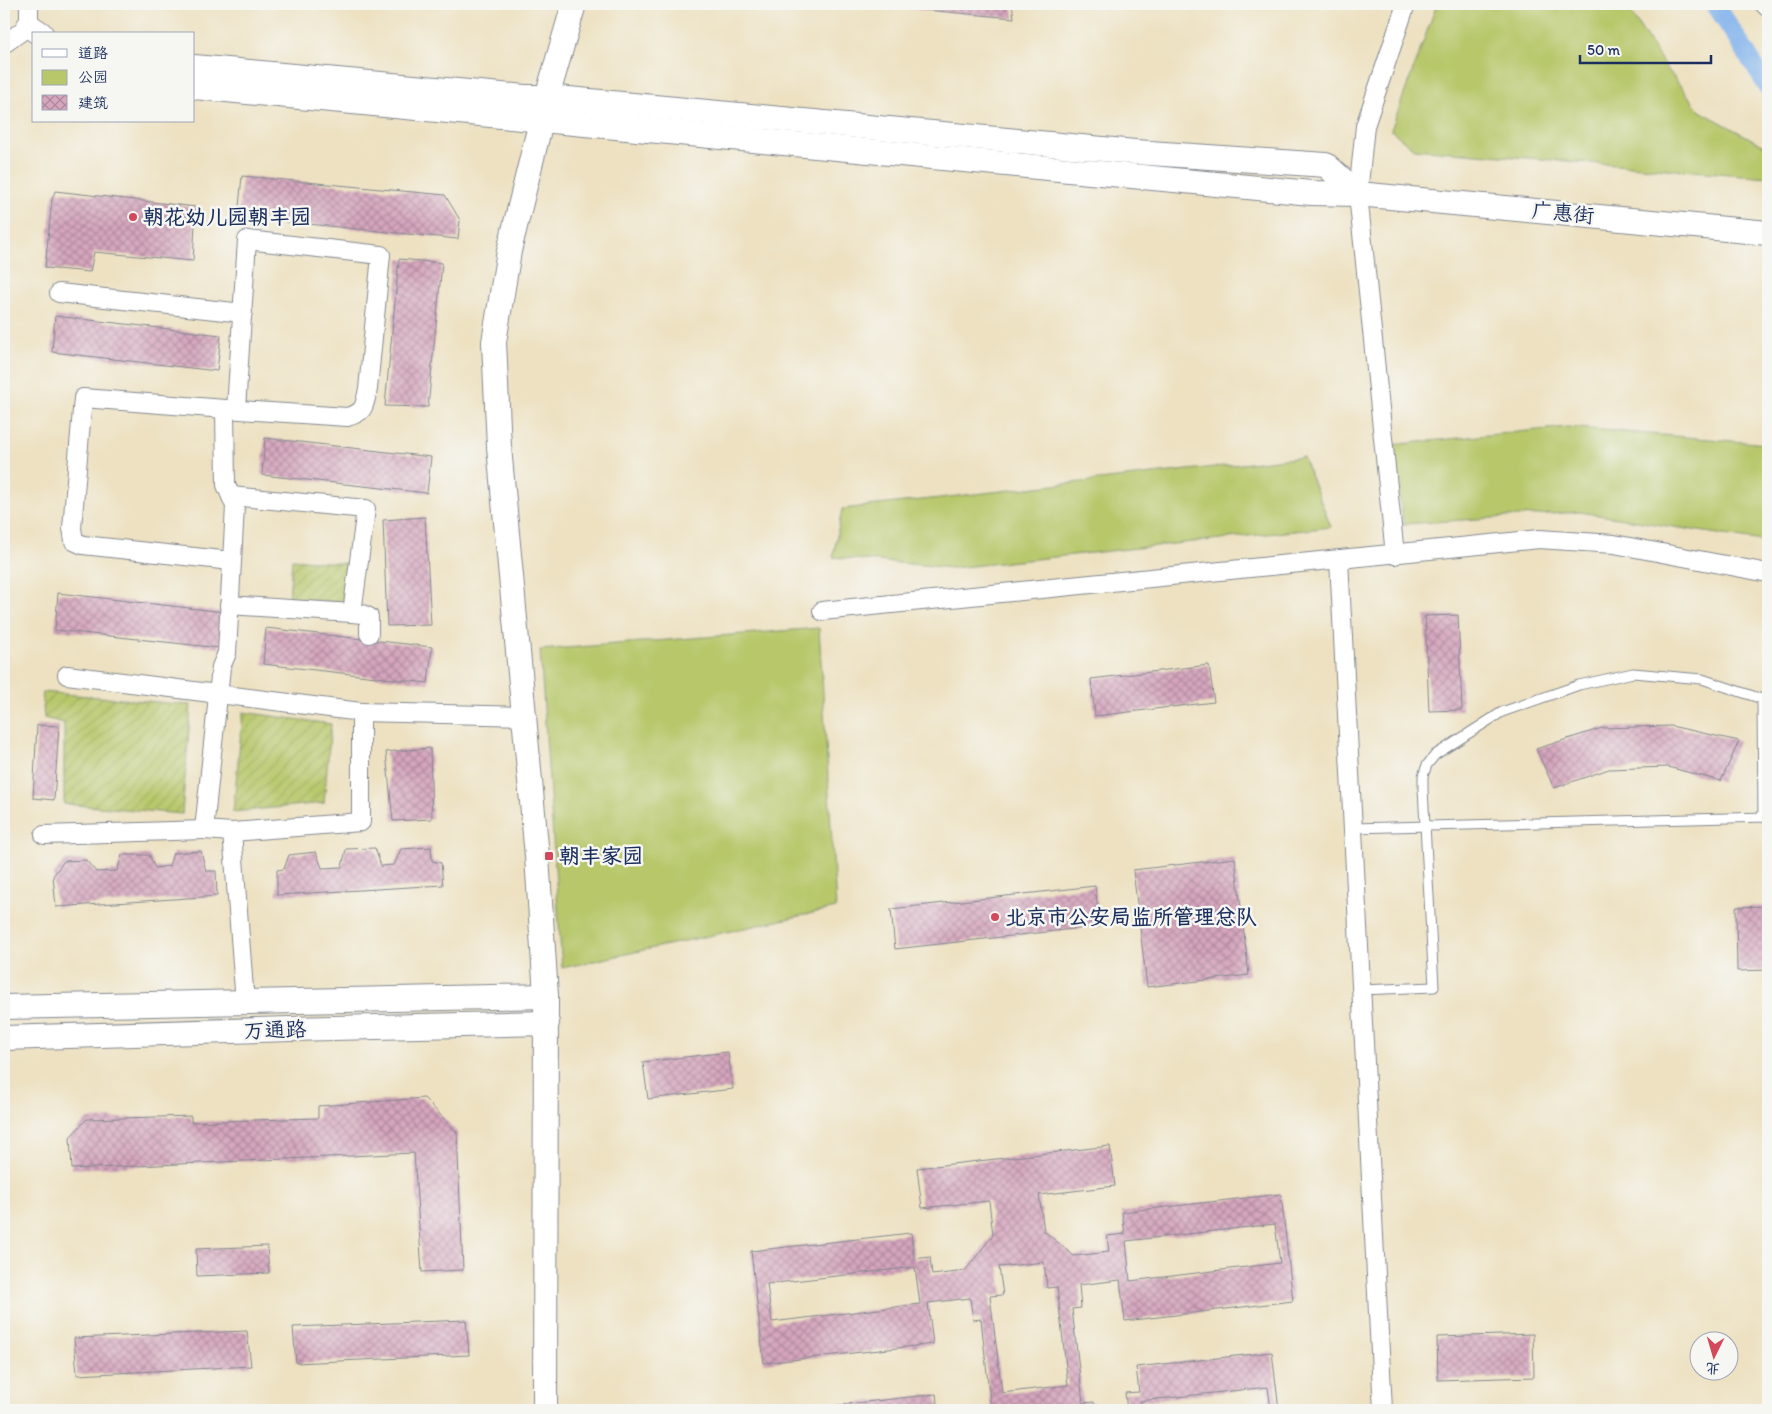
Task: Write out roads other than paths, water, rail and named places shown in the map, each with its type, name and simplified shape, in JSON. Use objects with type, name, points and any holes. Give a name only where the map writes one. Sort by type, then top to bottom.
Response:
[{"type":"street","points":[[545,1410],[546,996],[537,856],[500,447],[494,342],[509,252],[544,108],[574,4]]},
{"type":"street","points":[[1395,554],[1358,194],[1364,126],[1406,4]]},
{"type":"street","points":[[1764,4],[1768,8]]},
{"type":"street","points":[[4,44],[33,24]]},
{"type":"street","points":[[195,67],[525,97],[544,108]]},
{"type":"street","points":[[195,87],[544,108],[1326,165],[1358,194]]},
{"type":"street","name":"广惠街","points":[[1358,194],[1768,233]]},
{"type":"street","points":[[204,830],[221,667],[227,653],[235,506],[226,485],[230,409],[242,313],[247,240],[381,255],[368,389],[364,409],[357,414],[347,417],[230,409],[82,398],[72,528],[74,541],[83,546],[232,561]]},
{"type":"street","points":[[59,293],[242,313]]},
{"type":"street","points":[[231,496],[366,509],[352,613]]},
{"type":"street","points":[[822,611],[1539,539],[1614,544],[1768,573]]},
{"type":"street","points":[[1339,560],[1383,1410]]},
{"type":"street","points":[[229,605],[362,614],[369,617],[369,634]]},
{"type":"street","points":[[67,675],[361,712],[523,716]]},
{"type":"street","points":[[44,836],[204,830],[232,832],[361,822],[361,712]]},
{"type":"street","points":[[232,832],[245,1003]]},
{"type":"street","name":"万通路","points":[[4,1007],[546,996]]},
{"type":"street","name":"万通路","points":[[4,1038],[547,1023]]},
{"type":"lane","points":[[1353,828],[1425,826],[1765,817],[1762,699],[1702,679],[1633,673],[1579,685],[1502,712],[1456,742],[1444,747],[1435,754],[1427,765],[1424,776],[1425,826],[1434,987],[1361,990]]},
{"type":"waterway","points":[[1715,4],[1768,87]]},
{"type":"place","name":"朝花幼儿园朝丰园","points":[[133,217]]},
{"type":"place","name":"朝丰家园","points":[[549,856]]},
{"type":"place","name":"北京市公安局监所管理总队","points":[[995,917]]}]
